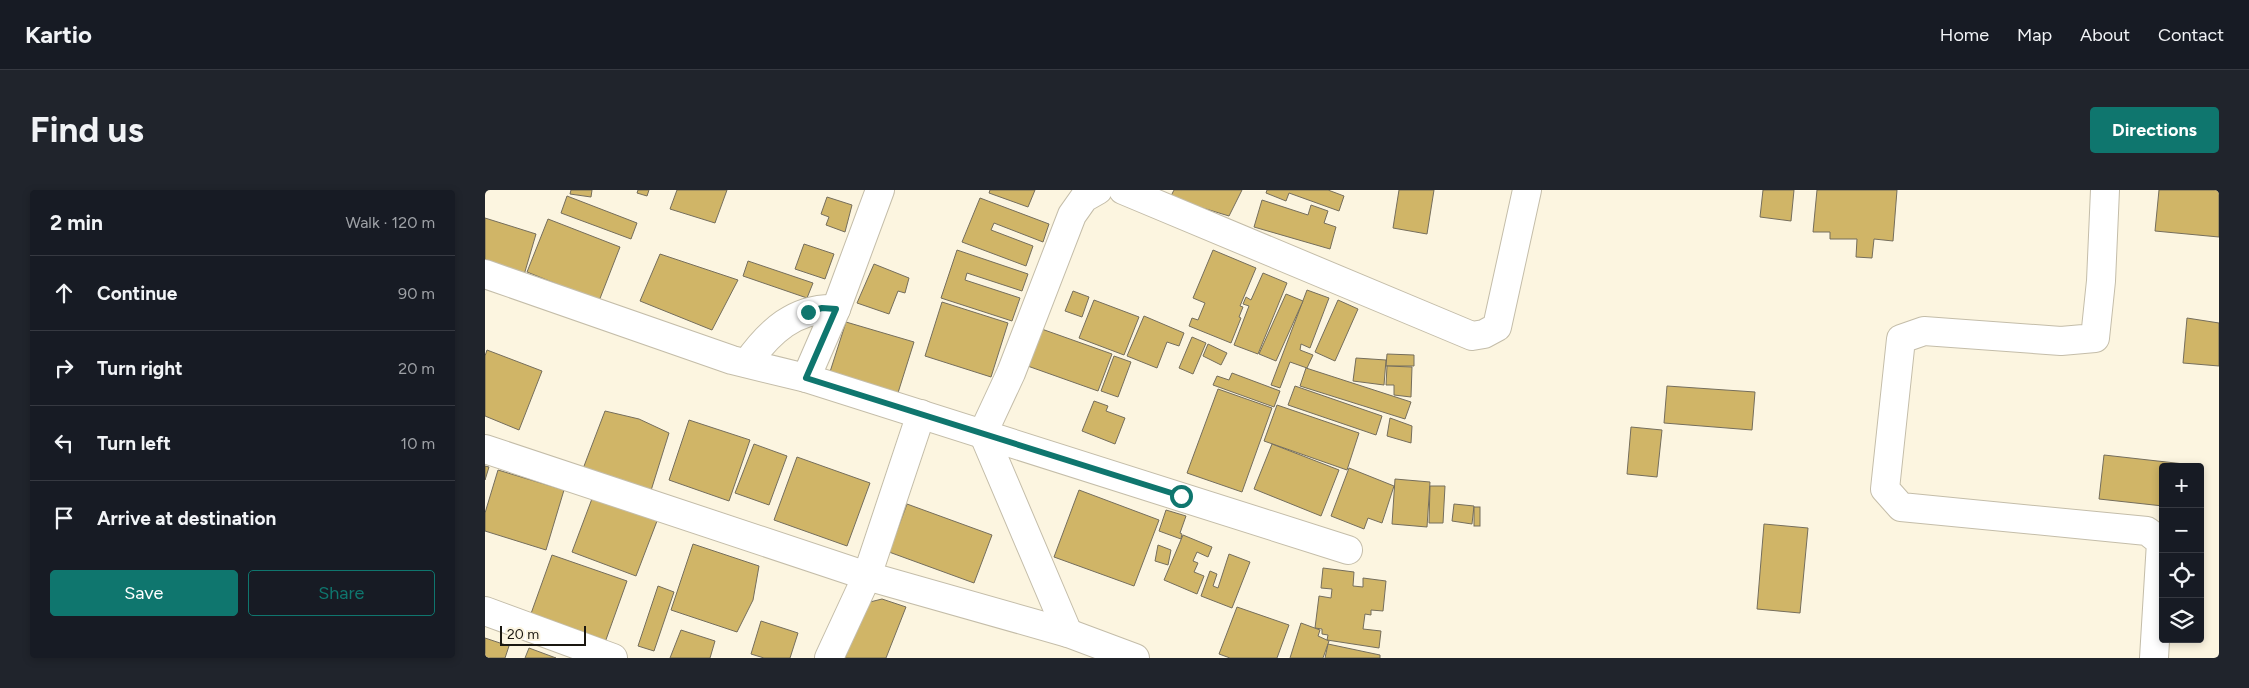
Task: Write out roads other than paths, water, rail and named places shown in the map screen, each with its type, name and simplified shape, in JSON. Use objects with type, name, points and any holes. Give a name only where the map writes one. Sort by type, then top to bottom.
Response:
[{"type":"street","points":[[806,378],[836,309],[880,190]]},
{"type":"street","points":[[1068,633],[983,433],[1011,373],[1072,215],[1083,198],[1098,190]]},
{"type":"street","points":[[1123,190],[1472,336],[1484,334],[1497,327],[1527,190]]},
{"type":"street","points":[[2105,190],[2101,281],[2095,338],[2061,342],[1924,330],[1901,339],[1885,489],[1901,507],[2147,530],[2161,542],[2154,658]]},
{"type":"street","points":[[485,274],[747,363],[806,378],[983,433],[1348,550]]},
{"type":"street","points":[[747,363],[763,341],[781,326],[808,312],[822,308],[836,309]]},
{"type":"street","points":[[829,658],[867,576],[921,414]]},
{"type":"street","points":[[485,449],[867,576],[1068,633],[1135,658]]},
{"type":"street","points":[[485,610],[613,658]]}]
